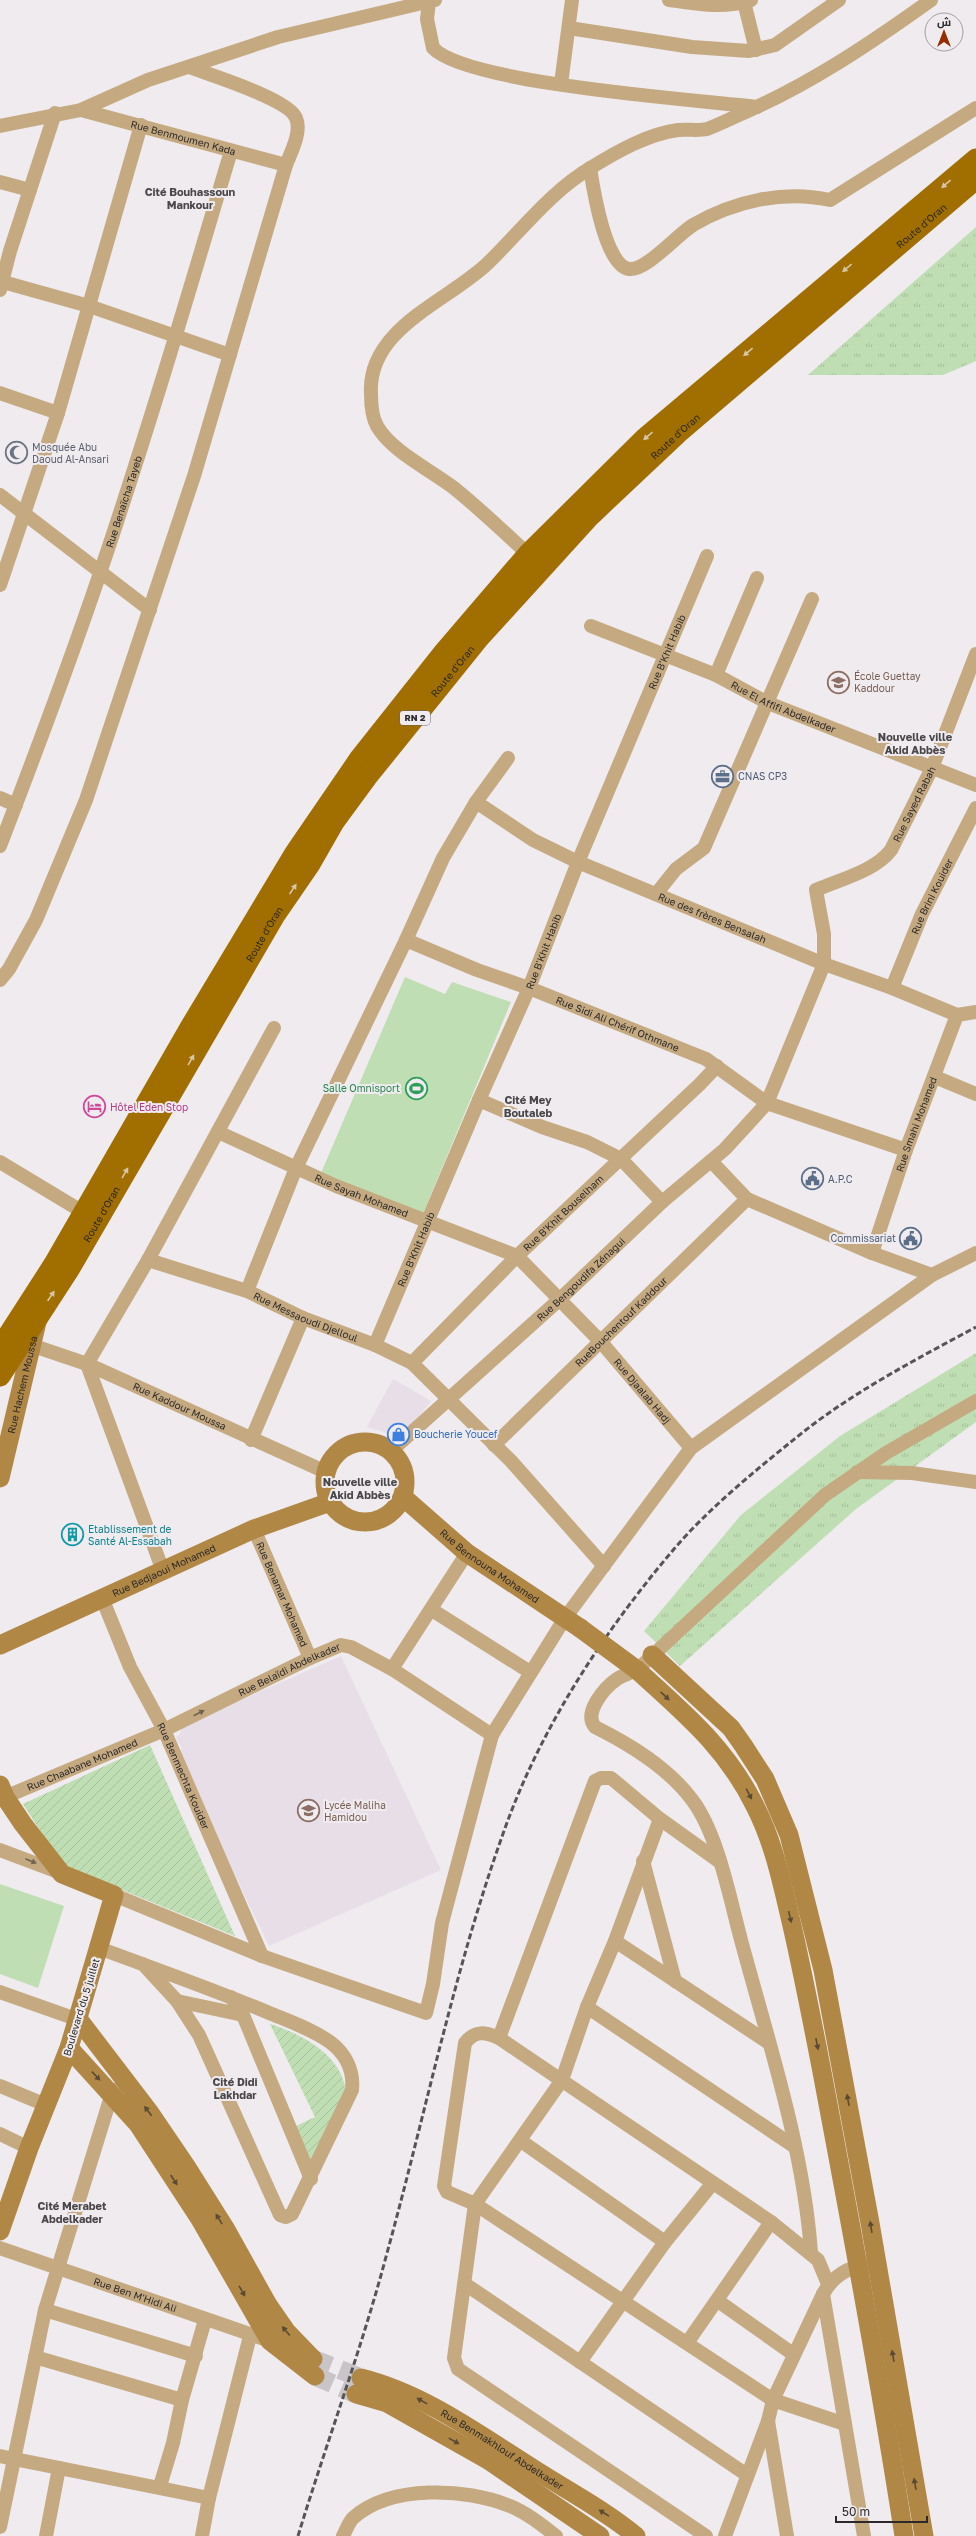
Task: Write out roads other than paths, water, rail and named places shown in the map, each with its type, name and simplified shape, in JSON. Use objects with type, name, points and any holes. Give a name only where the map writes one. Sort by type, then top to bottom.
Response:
[{"type":"main road","name":"Route d'Oran","points":[[0,1348],[83,1212],[294,853],[360,758],[444,652],[528,554],[645,438],[976,159]]},
{"type":"main road","name":"Route d'Oran","points":[[0,1376],[70,1268],[275,915],[310,864],[334,822],[367,777],[479,638],[590,516],[655,454],[976,179]]},
{"type":"street","points":[[561,84],[572,0]]},
{"type":"street","points":[[669,0],[704,5],[748,1],[756,50]]},
{"type":"street","points":[[569,28],[728,51],[756,50],[775,45],[839,0]]},
{"type":"street","points":[[528,554],[452,487],[431,473],[388,438],[377,426],[371,405],[370,386],[374,368],[384,349],[398,332],[417,315],[474,275],[537,212],[590,168],[647,138],[678,130],[705,129],[758,107],[799,87],[887,31],[931,0]]},
{"type":"street","points":[[0,126],[55,113],[81,110],[148,80],[278,37],[432,1],[430,41],[440,55],[469,67],[561,84],[758,107]]},
{"type":"street","points":[[0,980],[9,969],[36,920],[80,814],[194,476],[298,128],[297,119],[292,110],[256,92],[189,67]]},
{"type":"street","points":[[590,168],[600,219],[609,243],[620,264],[628,269],[635,269],[646,264],[691,226],[733,208],[775,196],[794,195],[830,200],[976,108]]},
{"type":"street","name":"Rue Benmoumen Kada","points":[[81,110],[286,165]]},
{"type":"street","points":[[55,113],[30,190],[5,250],[1,286],[89,306],[230,355]]},
{"type":"street","points":[[0,585],[22,515],[58,413],[141,125]]},
{"type":"street","name":"Rue Benaïcha Tayeb","points":[[0,846],[28,777],[100,573],[176,336],[231,151]]},
{"type":"street","points":[[0,182],[30,190]]},
{"type":"street","points":[[0,393],[58,413]]},
{"type":"street","points":[[0,495],[22,515],[150,610]]},
{"type":"street","name":"Rue B'Khit Habib","points":[[375,1345],[479,1100],[529,988],[578,862],[666,657],[707,556]]},
{"type":"street","points":[[716,675],[757,578]]},
{"type":"street","points":[[656,894],[676,869],[704,848],[812,599]]},
{"type":"street","name":"Rue El Affifi Abdelkader","points":[[591,626],[666,657],[716,675],[768,703],[976,785]]},
{"type":"street","name":"Rue Sayed Rabah","points":[[824,964],[824,934],[816,890],[883,861],[896,842],[932,768],[976,654]]},
{"type":"street","points":[[247,1291],[296,1168],[406,940],[442,858],[476,802],[508,758]]},
{"type":"street","points":[[0,798],[16,805]]},
{"type":"street","name":"Rue des frères Bensalah","points":[[476,802],[533,840],[578,862],[824,964],[892,988],[957,1015]]},
{"type":"street","name":"Rue Brini Kouider","points":[[892,988],[922,914],[976,808]]},
{"type":"street","name":"Rue Sidi Ali Chérif Othmane","points":[[406,940],[477,970],[529,988],[717,1066],[767,1103],[906,1150]]},
{"type":"street","points":[[767,1103],[824,964]]},
{"type":"street","points":[[957,1015],[976,1012]]},
{"type":"street","name":"Rue Smahi Mohamed","points":[[872,1253],[906,1150],[935,1077],[957,1015]]},
{"type":"street","points":[[163,1571],[87,1364],[148,1260],[274,1028]]},
{"type":"street","name":"Rue B'Khit Bouselham","points":[[412,1363],[517,1256],[621,1159],[717,1066]]},
{"type":"street","points":[[935,1077],[976,1094]]},
{"type":"street","points":[[479,1100],[542,1127],[587,1142],[621,1159],[662,1202]]},
{"type":"street","name":"Rue Bengoudifa Zénagui","points":[[391,1451],[560,1299],[662,1202],[711,1161],[767,1103]]},
{"type":"street","name":"Rue Sayah Mohamed","points":[[218,1132],[296,1168],[426,1223],[517,1256],[560,1299]]},
{"type":"street","points":[[711,1161],[747,1199],[872,1253],[932,1275]]},
{"type":"street","points":[[0,1162],[83,1212]]},
{"type":"street","name":"RueBouchentouf Kaddour","points":[[494,1445],[747,1199]]},
{"type":"street","points":[[0,1850],[262,1956],[426,2013],[433,1984],[442,1923],[492,1735],[530,1672],[573,1623],[604,1566],[692,1448],[932,1275],[976,1253]]},
{"type":"street","name":"Rue Messaoudi Djelloul","points":[[148,1260],[247,1291],[302,1318],[375,1345],[412,1363],[449,1398],[494,1445],[604,1566]]},
{"type":"street","name":"Rue Djaalab Hadj","points":[[560,1299],[601,1342],[692,1448]]},
{"type":"street","name":"Rue Hachem Moussa","points":[[0,1478],[39,1315]]},
{"type":"street","points":[[251,1440],[302,1318]]},
{"type":"street","name":"Rue Kaddour Moussa","points":[[31,1346],[87,1364],[251,1440],[326,1472]]},
{"type":"street","points":[[811,2252],[810,2232],[795,2147],[769,2043],[720,1862],[703,1819],[693,1801],[680,1787],[628,1744],[595,1727],[592,1723],[591,1716],[596,1703],[613,1682],[637,1670],[810,1508],[857,1472],[976,1401]]},
{"type":"street","points":[[368,1442],[379,1444],[391,1451],[401,1462],[405,1474],[403,1497],[388,1516],[376,1521],[361,1522],[347,1518],[337,1511],[330,1502],[325,1488],[326,1472],[330,1463],[338,1452],[350,1445],[368,1442]]},
{"type":"street","points":[[857,1472],[912,1473],[976,1482]]},
{"type":"street","name":"Rue Bennouna Mohamed","points":[[403,1497],[467,1553],[573,1623],[637,1670],[713,1741],[736,1772],[761,1817],[777,1862],[804,1973],[868,2265]]},
{"type":"street","name":"Rue Bedjaoui Mohamed","points":[[0,1645],[254,1530],[330,1502]]},
{"type":"street","name":"Rue Benamar Mohamed","points":[[254,1530],[310,1658]]},
{"type":"street","points":[[392,1670],[432,1610],[467,1553]]},
{"type":"street","name":"Rue Benmechta Kouider","points":[[102,1598],[130,1667],[164,1730],[262,1956]]},
{"type":"street","points":[[432,1610],[530,1672]]},
{"type":"street","name":"Rue Belaïdi Abdelkader","points":[[164,1730],[310,1658],[337,1646],[347,1645],[392,1670],[492,1735]]},
{"type":"street","points":[[652,1655],[731,1728],[755,1761],[780,1810],[795,1855],[823,1970],[868,2265],[904,2536]]},
{"type":"street","name":"Rue Chaabane Mohamed","points":[[2,1794],[164,1730]]},
{"type":"street","points":[[499,2038],[595,1781],[601,1778],[611,1778],[660,1819],[720,1862]]},
{"type":"street","points":[[2,1794],[62,1874]]},
{"type":"street","points":[[761,1817],[780,1810]]},
{"type":"street","points":[[660,1819],[643,1861],[615,1941],[587,2007],[562,2080],[476,2204],[466,2284],[454,2358],[458,2369],[706,2536]]},
{"type":"street","points":[[643,1861],[675,1981]]},
{"type":"street","name":"Boulevard du 5 juillet","points":[[0,2231],[29,2148],[79,2020],[114,1895]]},
{"type":"street","points":[[615,1941],[769,2043]]},
{"type":"street","points":[[99,1948],[143,1964],[230,1997],[301,2026],[331,2043],[347,2062],[354,2076],[352,2090],[311,2180],[292,2214],[286,2217],[280,2215],[199,2035],[177,2001],[143,1964]]},
{"type":"street","points":[[0,1992],[79,2020],[119,2088],[138,2124],[200,2219],[270,2341],[314,2368],[268,2305],[225,2228],[186,2166],[150,2113],[119,2088],[69,2048]]},
{"type":"street","points":[[230,1997],[243,2015],[311,2180]]},
{"type":"street","points":[[177,2001],[243,2015]]},
{"type":"street","points":[[587,2007],[795,2147]]},
{"type":"street","points":[[845,2424],[773,2400],[476,2204],[447,2192],[444,2186],[460,2066],[465,2043],[471,2035],[482,2033],[499,2038],[712,2184],[771,2222],[811,2252],[822,2266],[845,2424],[864,2536]]},
{"type":"street","points":[[0,2086],[46,2105]]},
{"type":"street","points":[[0,2527],[7,2458],[36,2357],[45,2310],[57,2269],[119,2088]]},
{"type":"street","points":[[0,2134],[29,2148]]},
{"type":"street","points":[[521,2141],[664,2242]]},
{"type":"street","points":[[580,2362],[664,2242],[712,2184]]},
{"type":"street","points":[[687,2343],[718,2301],[771,2222]]},
{"type":"street","name":"Rue Ben M'Hidi Ali","points":[[0,2248],[250,2336],[270,2341]]},
{"type":"street","points":[[725,2536],[768,2421],[773,2400],[793,2354],[826,2289],[837,2275],[868,2265]]},
{"type":"street","points":[[868,2265],[924,2536]]},
{"type":"street","points":[[466,2284],[747,2475]]},
{"type":"street","points":[[718,2301],[793,2354]]},
{"type":"street","points":[[45,2310],[196,2356]]},
{"type":"street","points":[[160,2486],[173,2443],[182,2400],[196,2356],[205,2320]]},
{"type":"street","points":[[202,2536],[209,2498],[250,2336]]},
{"type":"street","points":[[36,2357],[182,2400]]},
{"type":"street","name":"Rue Benmakhlouf Abdelkader","points":[[600,2536],[488,2460],[359,2386],[390,2385],[422,2401],[566,2489],[636,2536]]},
{"type":"street","points":[[768,2421],[787,2536]]},
{"type":"street","points":[[7,2458],[160,2486],[209,2498]]},
{"type":"street","points":[[46,2536],[59,2468]]},
{"type":"street","points":[[342,2536],[352,2518],[371,2505],[395,2496],[430,2493],[472,2496],[511,2506],[538,2522],[556,2536]]},
{"type":"street","points":[[538,2522],[538,2536]]},
{"type":"tunnel","points":[[313,2359],[361,2378]]},
{"type":"tunnel","points":[[315,2376],[356,2394]]},
{"type":"railway","points":[[298,2536],[356,2359],[377,2289],[402,2199],[457,1981],[490,1873],[508,1820],[523,1783],[559,1712],[579,1677],[625,1611],[687,1534],[717,1505],[781,1450],[839,1406],[884,1378],[976,1327]]},
{"type":"place","name":"Mosquée Abu Daoud Al-Ansari","points":[[17,453]]},
{"type":"place","name":"École Guettay Kaddour","points":[[839,682]]},
{"type":"place","name":"CNAS CP3","points":[[723,776]]},
{"type":"place","name":"Salle Omnisport","points":[[416,1088]]},
{"type":"place","name":"Hôtel Eden Stop","points":[[95,1107]]},
{"type":"place","name":"A.P.C","points":[[813,1179]]},
{"type":"place","name":"Commissariat","points":[[911,1238]]},
{"type":"place","name":"Boucherie Youcef","points":[[399,1434]]},
{"type":"place","name":"Etablissement de Santé Al-Essabah","points":[[72,1535]]},
{"type":"place","name":"Lycée Maliha Hamidou","points":[[309,1811]]},
{"type":"district","name":"Cité Bouhassoun Mankour","points":[[190,198]]},
{"type":"district","name":"Nouvelle ville Akid Abbès","points":[[915,743]]},
{"type":"district","name":"Cité Mey Boutaleb","points":[[528,1106]]},
{"type":"district","name":"Nouvelle ville Akid Abbès","points":[[360,1488]]},
{"type":"district","name":"Cité Didi Lakhdar","points":[[235,2088]]},
{"type":"district","name":"Cité Merabet Abdelkader","points":[[72,2212]]}]
